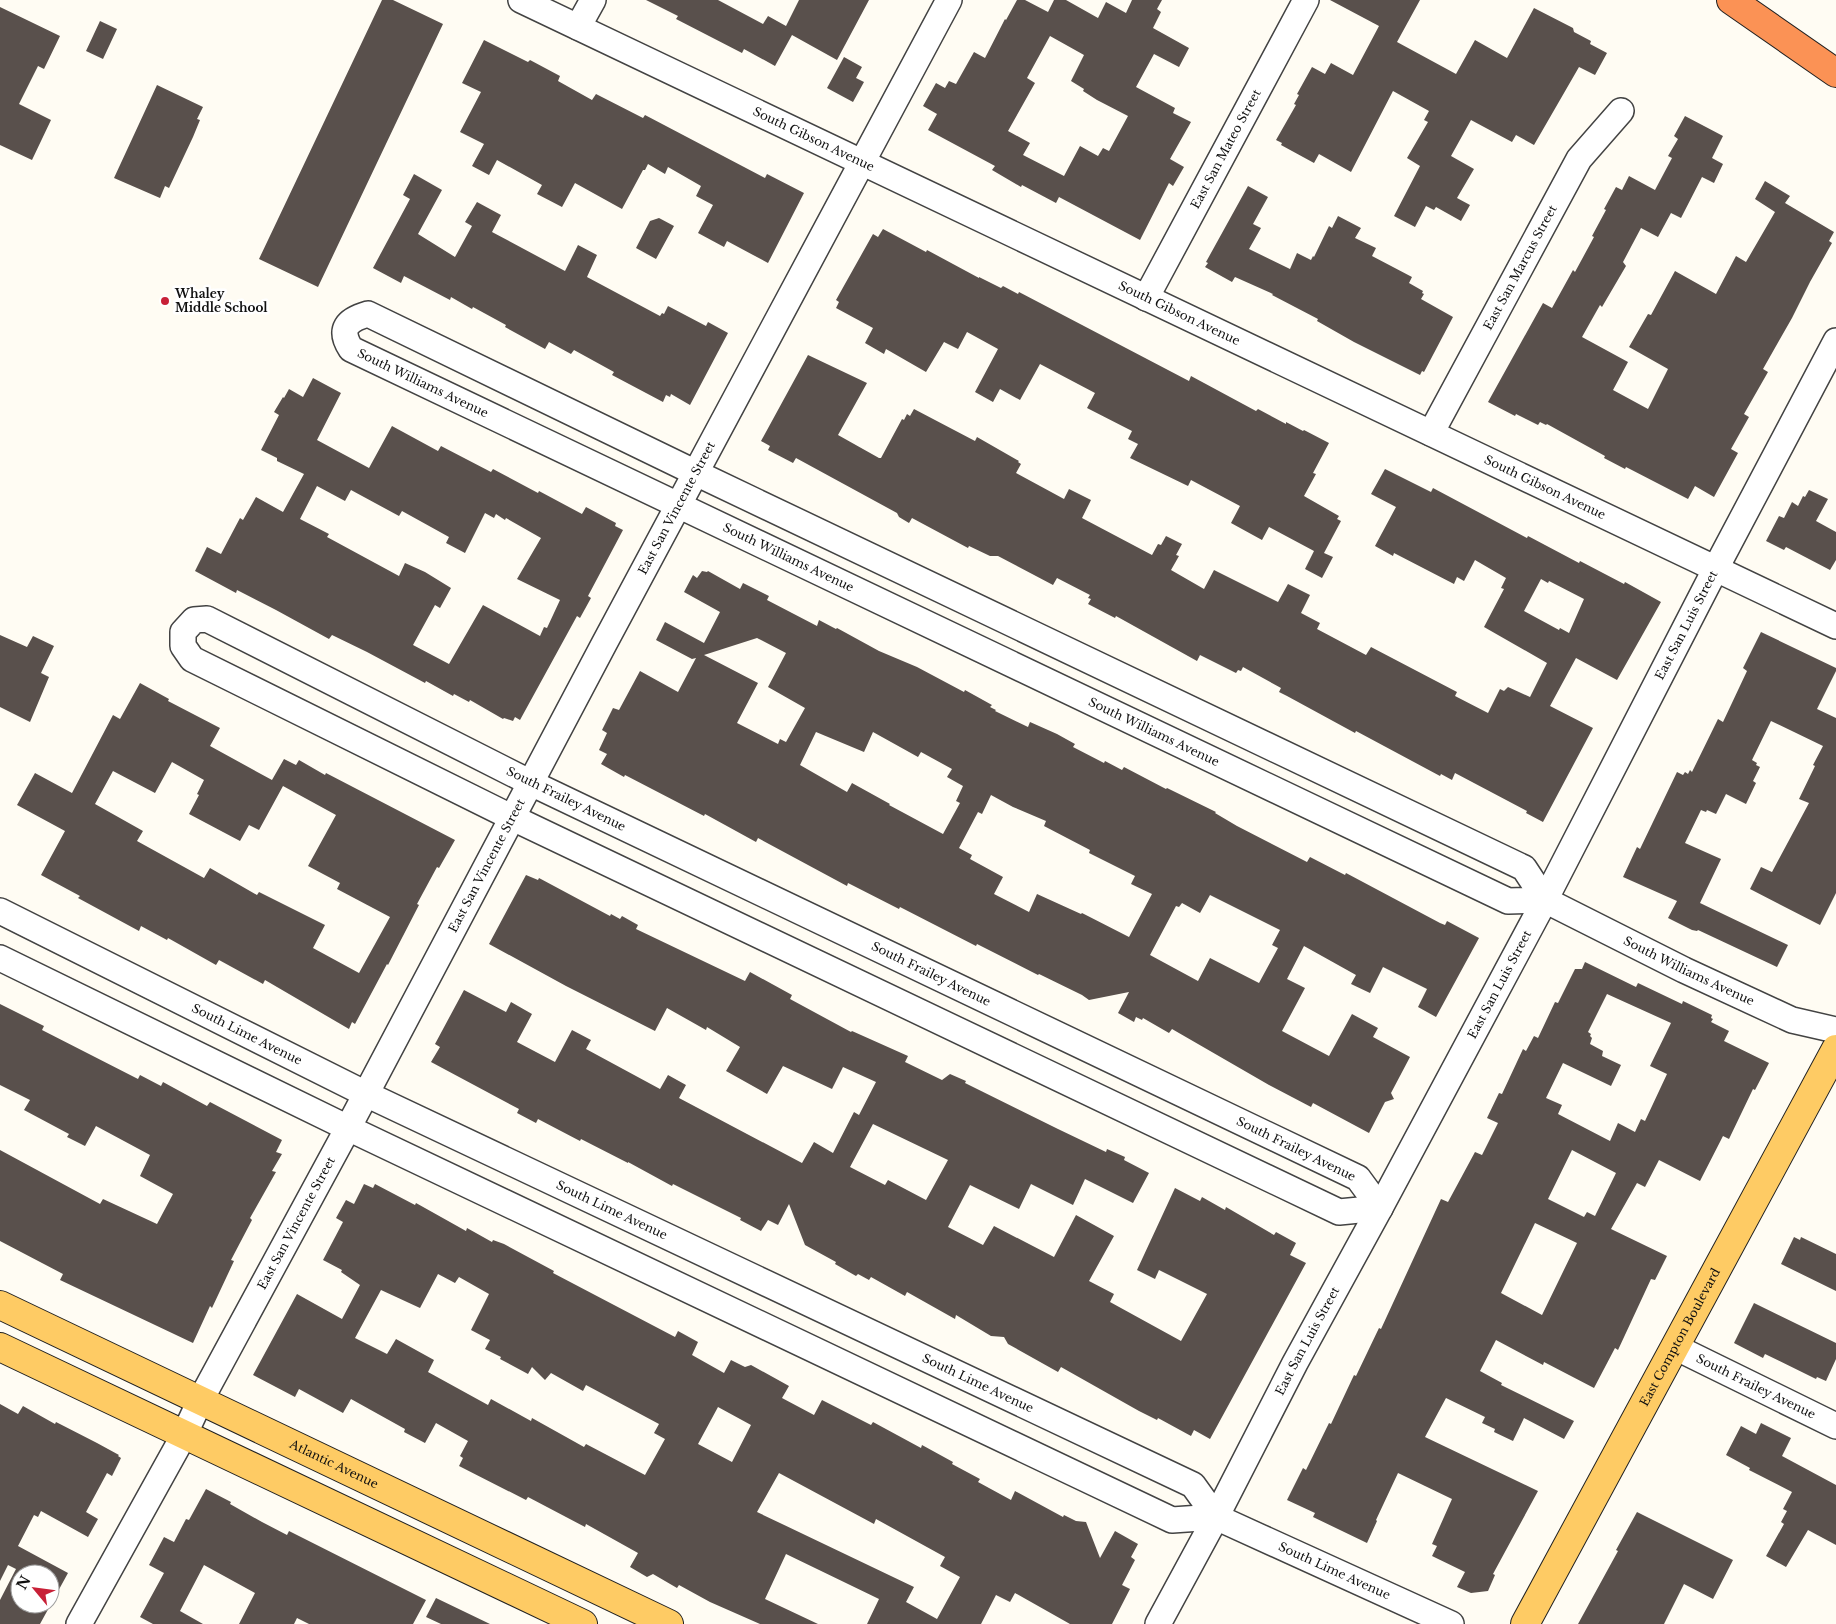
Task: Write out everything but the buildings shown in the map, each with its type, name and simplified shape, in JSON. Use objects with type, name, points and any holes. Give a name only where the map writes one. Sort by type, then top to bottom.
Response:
[{"type":"highway","points":[[1730,0],[1836,73]]},
{"type":"main road","name":"East Compton Boulevard","points":[[1525,1624],[1836,1049]]},
{"type":"main road","name":"Atlantic Avenue","points":[[0,1305],[669,1624]]},
{"type":"main road","points":[[0,1347],[583,1624]]},
{"type":"street","name":"South Gibson Avenue","points":[[521,0],[1836,626]]},
{"type":"street","points":[[578,27],[593,0]]},
{"type":"street","name":"East San Vincente Street","points":[[79,1624],[184,1435],[200,1401],[348,1128],[678,506],[950,0]]},
{"type":"street","name":"East San Mateo Street","points":[[1146,298],[1306,0]]},
{"type":"street","name":"East San Marcus Street","points":[[1431,433],[1579,159],[1621,111]]},
{"type":"street","name":"South Williams Avenue","points":[[1545,900],[1524,868],[696,473],[368,314],[354,318],[346,327],[345,340],[351,349],[1508,901],[1545,900],[1684,970],[1792,1020],[1836,1030]]},
{"type":"street","name":"East San Luis Street","points":[[1158,1624],[1216,1518],[1295,1363],[1545,900],[1716,568],[1836,341]]},
{"type":"street","name":"South Frailey Avenue","points":[[207,619],[531,783],[1358,1178],[1380,1208],[1339,1212],[513,818],[192,659],[183,646],[183,632],[194,620],[207,619]]},
{"type":"street","name":"South Lime Avenue","points":[[0,911],[366,1094],[1193,1485],[1216,1518]]},
{"type":"street","name":"South Lime Avenue","points":[[0,958],[348,1128],[1172,1520],[1216,1518],[1451,1624]]},
{"type":"street","name":"South Frailey Avenue","points":[[1675,1347],[1836,1426]]},
{"type":"place","name":"Whaley Middle School","points":[[165,301]]}]
